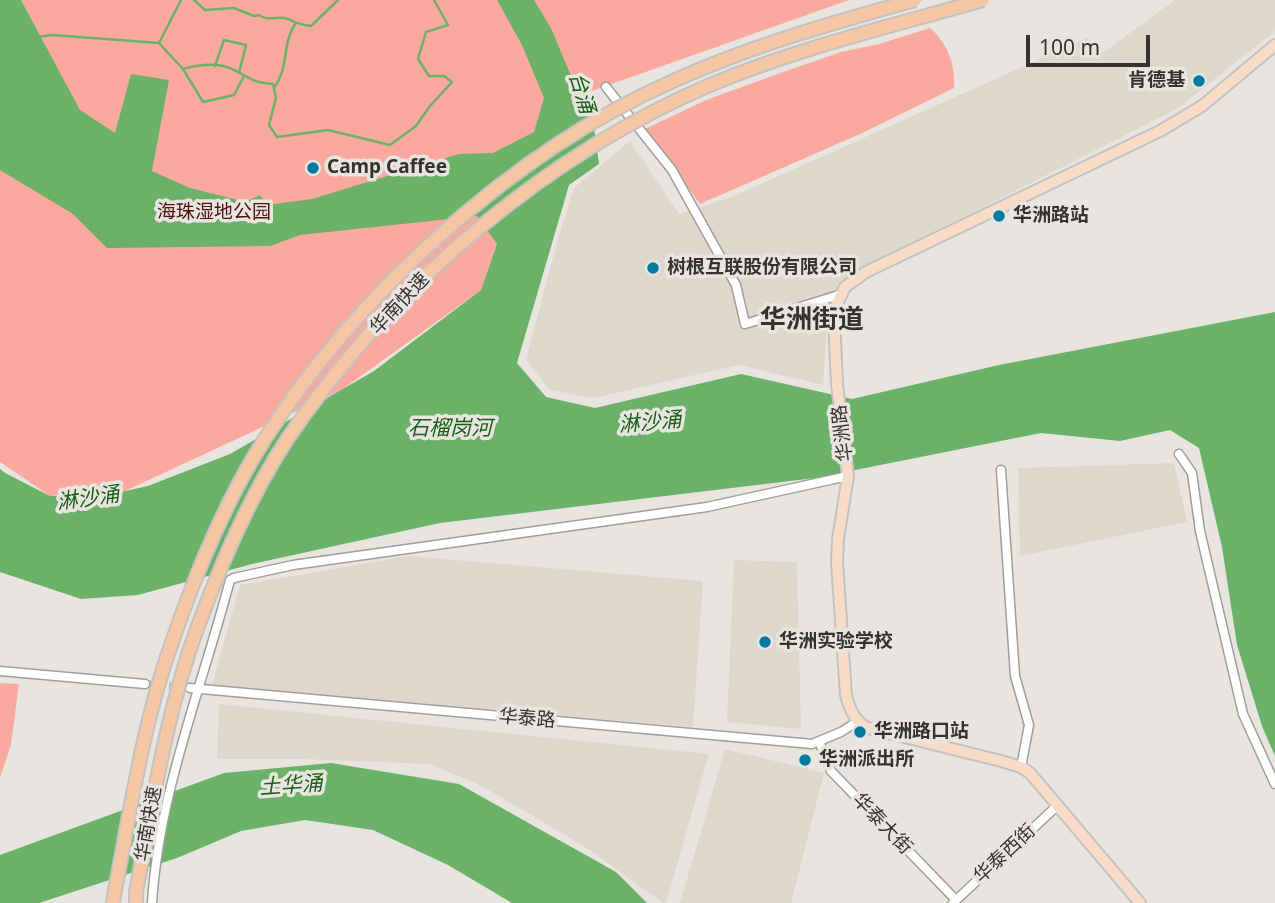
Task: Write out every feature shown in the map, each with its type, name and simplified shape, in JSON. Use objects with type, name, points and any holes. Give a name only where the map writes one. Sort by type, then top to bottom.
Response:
[{"type":"highway","name":"华南快速","points":[[114,897],[152,708],[171,645],[203,562],[246,471],[264,440],[302,386],[398,275],[471,208],[591,124],[668,82],[768,43],[915,0]]},
{"type":"highway","name":"华南快速","points":[[136,899],[163,747],[177,691],[198,625],[233,542],[265,479],[301,418],[401,300],[447,256],[513,201],[623,128],[710,85],[757,68],[842,40],[983,0]]},
{"type":"main road","points":[[842,294],[845,287],[866,272],[1160,131],[1202,106],[1275,45]]},
{"type":"main road","name":"华洲路","points":[[842,294],[834,319],[837,384],[848,476],[837,562],[846,695],[858,722]]},
{"type":"main road","points":[[858,722],[868,728],[1021,767],[1038,781],[1140,903]]},
{"type":"street","points":[[606,87],[672,170],[736,285],[745,324],[842,294]]},
{"type":"street","points":[[1180,454],[1192,473],[1200,531],[1243,714],[1275,784]]},
{"type":"street","points":[[1001,470],[1015,676],[1029,725],[1021,767]]},
{"type":"street","points":[[152,903],[154,875],[171,784],[230,580],[293,565],[707,508],[848,476]]},
{"type":"street","points":[[0,671],[145,684]]},
{"type":"street","name":"华泰路","points":[[190,688],[812,744],[858,722]]},
{"type":"street","name":"华泰大街","points":[[819,741],[831,771],[954,902]]},
{"type":"street","name":"华泰西街","points":[[954,902],[1058,805]]},
{"type":"shaded area","points":[[1175,0],[1275,0],[1275,31],[1177,109],[859,270],[839,285],[828,308],[823,385],[739,365],[593,398],[550,390],[526,360],[574,188],[630,141],[679,214],[734,196],[1087,38],[1097,57]]},
{"type":"shaded area","points":[[1174,463],[1187,522],[1020,556],[1018,468]]},
{"type":"shaded area","points":[[408,556],[703,581],[693,727],[212,685],[240,585]]},
{"type":"shaded area","name":"华洲实验学校","points":[[734,560],[797,562],[801,729],[727,722]]},
{"type":"shaded area","points":[[219,704],[709,754],[666,903],[663,903],[587,848],[480,785],[429,764],[217,759]]},
{"type":"shaded area","points":[[725,749],[824,773],[791,903],[680,903]]},
{"type":"green space","name":"海珠湿地公园","points":[[21,0],[849,0],[589,92],[550,117],[497,244],[481,290],[340,391],[125,491],[50,496],[0,462],[0,50],[47,49]]},
{"type":"green space","points":[[930,28],[949,55],[954,88],[860,134],[700,204],[645,129],[706,100],[783,72],[841,52],[879,44]]},
{"type":"green space","points":[[0,683],[19,684],[11,744],[0,778]]},
{"type":"water","name":"石榴岗河","points":[[0,0],[21,0],[80,110],[115,133],[131,74],[169,80],[152,171],[190,188],[246,202],[260,195],[267,205],[312,199],[459,154],[493,153],[534,132],[544,98],[522,45],[497,0],[534,0],[551,28],[571,76],[589,92],[599,164],[569,185],[517,363],[546,397],[595,408],[741,374],[852,399],[999,365],[1275,312],[1275,756],[1262,726],[1237,645],[1222,547],[1199,448],[1170,430],[1120,441],[1041,433],[815,478],[440,523],[252,564],[138,595],[81,599],[0,572],[0,469],[50,496],[98,497],[148,486],[230,454],[374,371],[481,290],[497,244],[477,216],[300,235],[270,246],[107,248],[73,214],[0,170]]},
{"type":"water","name":"土华涌","points":[[331,763],[459,784],[616,872],[647,903],[512,903],[448,865],[373,830],[305,820],[241,831],[177,858],[39,903],[0,903],[0,855],[224,773]]},
{"type":"waterway","points":[[159,43],[181,0]]},
{"type":"waterway","points":[[194,0],[205,10],[234,8],[254,16],[284,18],[311,26],[338,0]]},
{"type":"waterway","points":[[38,37],[52,35],[159,43],[183,69],[220,65],[255,81],[273,84],[276,98],[269,125],[277,137],[328,130],[390,145],[416,126],[452,82],[444,76],[429,76],[418,59],[426,32],[448,25],[434,0]]},
{"type":"waterway","points":[[274,88],[282,72],[288,40],[295,24]]},
{"type":"waterway","points":[[215,66],[224,40],[246,45],[239,73]]},
{"type":"waterway","points":[[183,69],[203,102],[234,95],[244,76]]},
{"type":"tunnel","points":[[145,684],[180,687]]},
{"type":"place","name":"肯德基","points":[[1199,81]]},
{"type":"place","name":"Camp Caffee","points":[[313,168]]},
{"type":"place","name":"华洲路站","points":[[999,216]]},
{"type":"place","name":"树根互联股份有限公司","points":[[653,268]]},
{"type":"place","name":"华洲实验学校","points":[[765,642]]},
{"type":"place","name":"华洲路口站","points":[[860,732]]},
{"type":"place","name":"华洲派出所","points":[[805,760]]},
{"type":"district","name":"华洲街道","points":[[812,321]]},
{"type":"water label","name":"台涌","points":[[581,93]]},
{"type":"water label","name":"淋沙涌","points":[[650,423]]},
{"type":"water label","name":"淋沙涌","points":[[88,499]]}]
